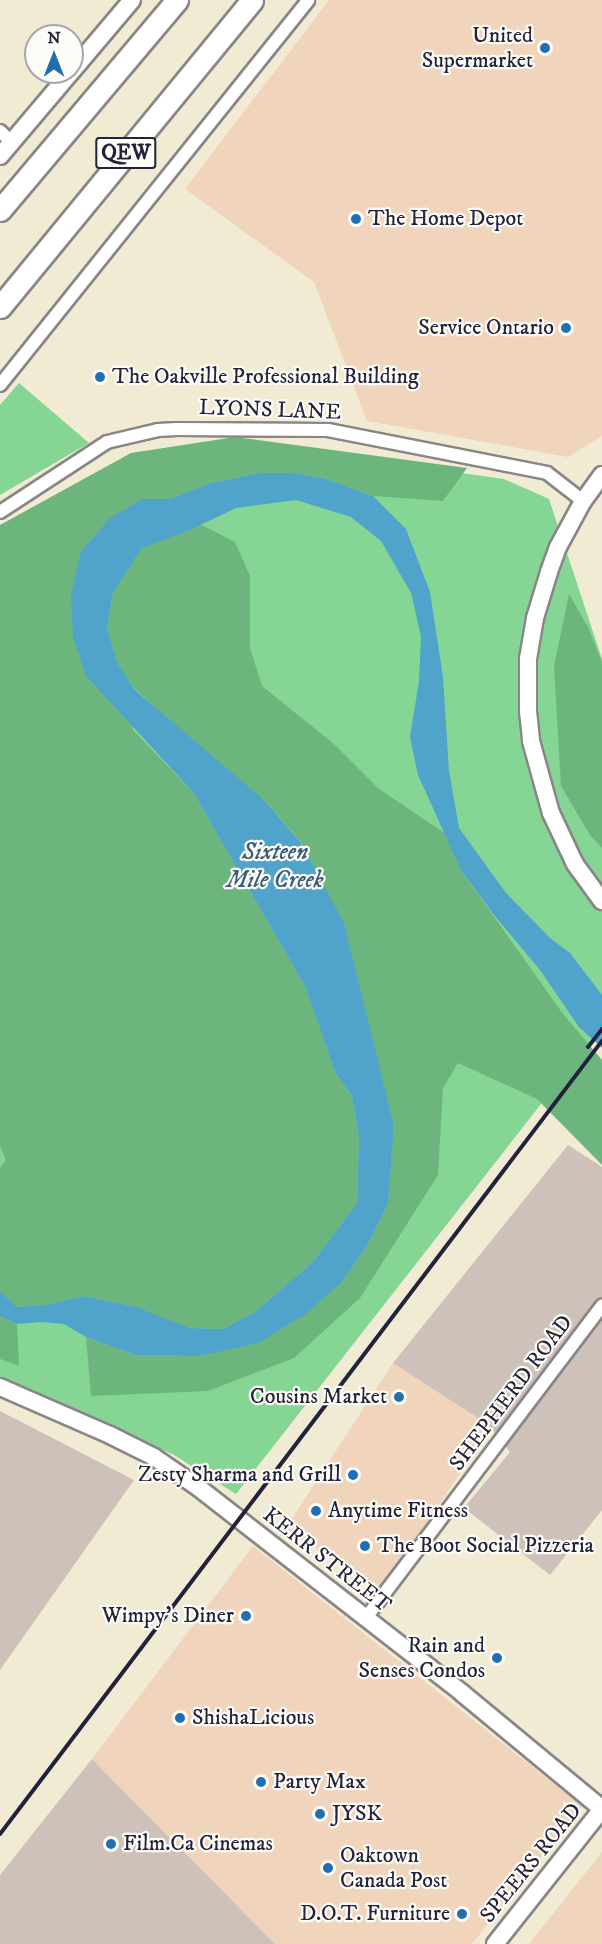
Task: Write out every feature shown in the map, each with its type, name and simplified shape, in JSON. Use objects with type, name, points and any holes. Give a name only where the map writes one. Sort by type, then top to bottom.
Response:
[{"type":"highway","name":"QEW","points":[[0,210],[177,0]]},
{"type":"highway","name":"QEW","points":[[0,307],[252,0]]},
{"type":"main road","points":[[84,56],[132,0]]},
{"type":"main road","points":[[0,156],[6,136],[58,84]]},
{"type":"main road","points":[[602,476],[583,501],[558,547],[535,618],[528,658],[528,711],[533,751],[551,813],[575,864],[602,901]]},
{"type":"main road","name":"KERR STREET","points":[[0,1387],[154,1457],[199,1488],[462,1693],[602,1809]]},
{"type":"main road","name":"SPEERS ROAD","points":[[495,1944],[602,1809]]},
{"type":"street","points":[[0,385],[308,0]]},
{"type":"street","name":"LYONS LANE","points":[[0,512],[107,442],[158,430],[177,429],[328,430],[547,473],[583,501]]},
{"type":"street","name":"SHEPHERD ROAD","points":[[365,1619],[602,1306]]},
{"type":"shaded area","points":[[329,0],[602,0],[602,436],[568,457],[367,421],[314,282],[185,189]]},
{"type":"shaded area","points":[[568,1145],[602,1167],[602,1510],[550,1575],[464,1508],[510,1452],[490,1426],[393,1363]]},
{"type":"shaded area","points":[[393,1363],[490,1426],[382,1592],[285,1529]]},
{"type":"shaded area","points":[[0,1411],[134,1480],[0,1670]]},
{"type":"shaded area","points":[[253,1546],[582,1806],[472,1944],[275,1944],[92,1759]]},
{"type":"shaded area","points":[[92,1759],[275,1944],[0,1944],[0,1875]]},
{"type":"shaded area","points":[[602,1852],[602,1944],[529,1944]]},
{"type":"green space","points":[[19,383],[89,443],[0,495],[0,405]]},
{"type":"green space","points":[[235,437],[467,468],[443,501],[373,496],[326,479],[295,473],[259,473],[211,483],[170,499],[142,499],[81,552],[133,730],[193,792],[305,986],[335,1072],[352,1096],[359,1137],[357,1203],[312,1263],[255,1312],[223,1329],[190,1328],[137,1307],[85,1296],[44,1305],[17,1307],[0,1291],[0,1168],[6,1160],[0,1146],[0,525],[131,453]]},
{"type":"green space","points":[[248,443],[504,479],[549,499],[602,659],[602,1026],[236,1494],[174,1455],[0,1378],[0,553]]},
{"type":"green space","points":[[200,524],[235,542],[250,576],[250,648],[262,686],[334,744],[379,789],[446,834],[461,870],[563,1014],[602,1060],[602,1165],[537,1099],[458,1063],[443,1088],[438,1175],[360,1298],[294,1358],[208,1391],[91,1396],[86,1337],[136,1355],[199,1356],[341,1283],[366,1247],[388,1204],[394,1126],[373,1045],[322,883],[301,842],[264,800],[186,736],[129,683],[118,664],[107,630],[113,593],[142,548]]},
{"type":"green space","points":[[569,594],[588,627],[602,662],[602,848],[590,835],[561,786],[554,666]]},
{"type":"green space","points":[[0,1316],[17,1324],[19,1366],[0,1359]]},
{"type":"water","name":"Sixteen Mile Creek","points":[[259,473],[295,473],[326,479],[373,496],[406,529],[430,592],[443,677],[449,771],[459,828],[506,893],[550,938],[570,953],[602,995],[602,1048],[579,1027],[540,970],[494,915],[461,870],[418,775],[410,737],[419,681],[421,636],[411,593],[381,541],[351,517],[296,500],[236,508],[188,531],[142,548],[113,593],[107,629],[118,664],[135,690],[264,800],[301,843],[344,923],[394,1126],[388,1204],[366,1247],[341,1283],[304,1315],[258,1343],[199,1356],[136,1355],[86,1337],[64,1324],[42,1322],[17,1324],[0,1316],[0,1291],[17,1307],[44,1305],[85,1296],[137,1307],[190,1328],[223,1329],[255,1312],[312,1263],[357,1203],[359,1137],[352,1096],[335,1072],[305,986],[193,792],[86,676],[73,637],[71,595],[81,552],[110,518],[142,499],[170,499],[211,483]]},
{"type":"railway","points":[[588,1047],[602,1029]]},
{"type":"railway","points":[[0,1834],[602,1041]]},
{"type":"place","name":"United Supermarket","points":[[545,48]]},
{"type":"place","name":"The Home Depot","points":[[356,219]]},
{"type":"place","name":"Service Ontario","points":[[566,328]]},
{"type":"place","name":"The Oakville Professional Building","points":[[100,377]]},
{"type":"place","name":"Cousins Market","points":[[399,1397]]},
{"type":"place","name":"Zesty Sharma and Grill","points":[[353,1475]]},
{"type":"place","name":"Anytime Fitness","points":[[316,1511]]},
{"type":"place","name":"The Boot Social Pizzeria","points":[[365,1546]]},
{"type":"place","name":"Wimpy's Diner","points":[[246,1616]]},
{"type":"place","name":"Rain and Senses Condos","points":[[497,1658]]},
{"type":"place","name":"ShishaLicious","points":[[180,1718]]},
{"type":"place","name":"Party Max","points":[[261,1782]]},
{"type":"place","name":"JYSK","points":[[320,1814]]},
{"type":"place","name":"Film.Ca Cinemas","points":[[111,1844]]},
{"type":"place","name":"Oaktown Canada Post","points":[[328,1868]]},
{"type":"place","name":"D.O.T. Furniture","points":[[462,1914]]}]
